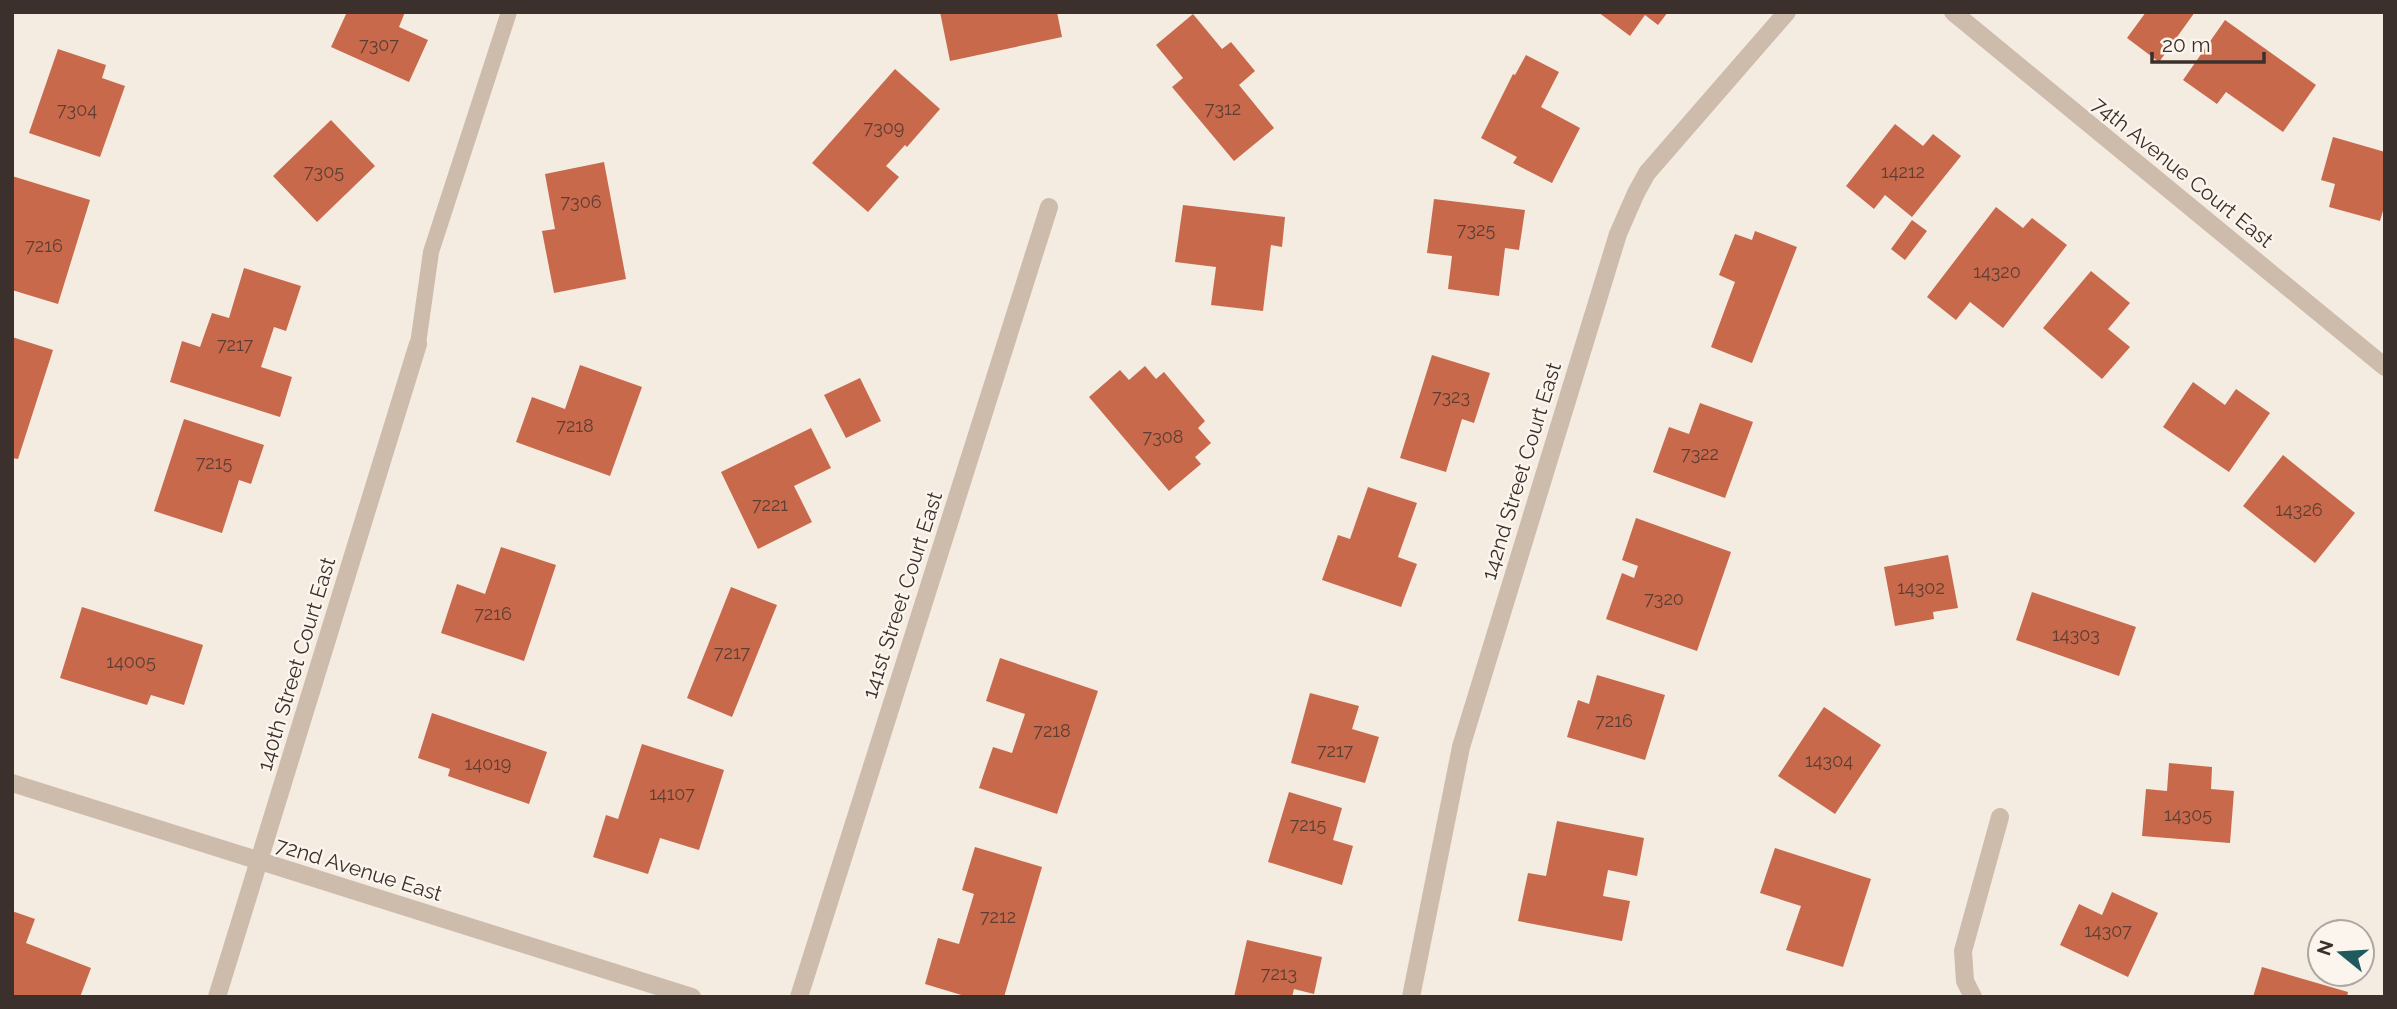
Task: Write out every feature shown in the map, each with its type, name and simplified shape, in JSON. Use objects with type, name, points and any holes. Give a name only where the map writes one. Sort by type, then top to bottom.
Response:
[{"type":"street","name":"142nd Street Court East","points":[[1411,997],[1461,747],[1618,234],[1647,173],[1787,12]]},
{"type":"street","name":"74th Avenue Court East","points":[[1953,12],[2385,367]]},
{"type":"street","name":"141st Street Court East","points":[[799,997],[1049,207]]},
{"type":"street","name":"140th Street Court East","points":[[217,997],[418,344]]},
{"type":"street","name":"72nd Avenue East","points":[[12,783],[692,997]]},
{"type":"street","points":[[1973,997],[1965,981],[1962,951],[2000,817]]},
{"type":"lane","points":[[418,344],[430,252],[509,12]]},
{"type":"building","points":[[347,12],[405,12],[399,27],[428,40],[409,82],[331,47]]},
{"type":"building","points":[[940,12],[1057,12],[1062,37],[950,61]]},
{"type":"building","points":[[1598,12],[1668,12],[1658,25],[1645,15],[1630,36]]},
{"type":"building","points":[[2146,12],[2195,12],[2159,62],[2127,38]]},
{"type":"building","points":[[1193,14],[1222,49],[1231,42],[1255,71],[1239,85],[1274,128],[1234,161],[1172,87],[1183,78],[1156,45]]},
{"type":"building","points":[[2225,20],[2316,85],[2283,132],[2226,92],[2217,104],[2183,80]]},
{"type":"building","points":[[58,49],[106,65],[102,78],[125,86],[100,157],[29,133]]},
{"type":"building","points":[[1526,55],[1559,72],[1541,107],[1580,128],[1552,183],[1513,163],[1517,157],[1481,138],[1513,74],[1515,75]]},
{"type":"building","points":[[895,69],[940,109],[907,147],[905,145],[886,166],[899,177],[868,212],[812,163]]},
{"type":"building","points":[[331,120],[375,166],[317,222],[273,176]]},
{"type":"building","points":[[1895,124],[1923,146],[1933,134],[1961,156],[1912,217],[1885,195],[1874,209],[1846,186]]},
{"type":"building","points":[[2333,137],[2385,152],[2385,204],[2380,221],[2329,207],[2335,184],[2321,180]]},
{"type":"building","points":[[604,162],[626,279],[554,293],[542,231],[555,229],[545,174]]},
{"type":"building","points":[[12,176],[90,200],[58,304],[12,290]]},
{"type":"building","points":[[1434,199],[1525,210],[1519,250],[1505,248],[1499,296],[1448,289],[1452,256],[1427,253]]},
{"type":"building","points":[[1183,205],[1285,217],[1282,247],[1271,245],[1263,311],[1211,305],[1216,267],[1175,262]]},
{"type":"building","points":[[1996,207],[2023,228],[2032,218],[2067,245],[2003,328],[1970,302],[1956,320],[1927,297]]},
{"type":"building","points":[[1912,220],[1927,231],[1905,260],[1891,249]]},
{"type":"building","points":[[1755,231],[1797,247],[1752,363],[1711,347],[1735,282],[1719,275],[1735,234],[1752,240]]},
{"type":"building","points":[[244,268],[301,286],[286,331],[274,327],[261,367],[292,377],[280,417],[170,382],[182,341],[200,347],[212,313],[229,318]]},
{"type":"building","points":[[2091,271],[2130,303],[2108,329],[2130,347],[2102,379],[2043,328]]},
{"type":"building","points":[[12,337],[53,350],[18,459],[12,458]]},
{"type":"building","points":[[1432,355],[1490,373],[1474,423],[1462,419],[1446,472],[1400,458]]},
{"type":"building","points":[[580,365],[642,387],[610,476],[516,442],[532,397],[565,409]]},
{"type":"building","points":[[1145,366],[1156,379],[1164,372],[1205,421],[1198,428],[1211,443],[1195,457],[1201,464],[1169,491],[1089,397],[1120,370],[1129,380]]},
{"type":"building","points":[[860,378],[881,421],[846,438],[824,395]]},
{"type":"building","points":[[2193,382],[2225,405],[2236,389],[2270,413],[2229,472],[2163,427]]},
{"type":"building","points":[[1700,403],[1753,422],[1725,498],[1653,472],[1669,427],[1689,434]]},
{"type":"building","points":[[184,419],[264,445],[251,484],[239,480],[222,533],[154,511]]},
{"type":"building","points":[[811,428],[831,468],[794,486],[812,522],[758,549],[721,472]]},
{"type":"building","points":[[2283,455],[2355,513],[2315,563],[2243,506]]},
{"type":"building","points":[[1368,487],[1417,503],[1398,557],[1417,564],[1401,607],[1322,580],[1338,535],[1350,539]]},
{"type":"building","points":[[1636,518],[1731,552],[1697,651],[1606,619],[1622,573],[1634,578],[1638,566],[1622,560]]},
{"type":"building","points":[[501,547],[556,565],[524,661],[441,633],[457,584],[485,594]]},
{"type":"building","points":[[1948,555],[1958,608],[1933,612],[1934,619],[1895,626],[1884,567]]},
{"type":"building","points":[[731,587],[777,605],[732,717],[687,698]]},
{"type":"building","points":[[2032,592],[2136,627],[2119,676],[2016,640]]},
{"type":"building","points":[[82,607],[203,645],[184,705],[151,695],[147,705],[60,678]]},
{"type":"building","points":[[1000,658],[1098,691],[1057,814],[979,788],[993,747],[1012,753],[1025,714],[986,701]]},
{"type":"building","points":[[1597,675],[1665,695],[1645,760],[1567,737],[1578,700],[1589,704]]},
{"type":"building","points":[[1310,693],[1359,706],[1352,729],[1379,737],[1365,783],[1291,763]]},
{"type":"building","points":[[1824,707],[1881,745],[1835,814],[1778,776]]},
{"type":"building","points":[[432,713],[547,752],[529,804],[448,776],[450,769],[418,758]]},
{"type":"building","points":[[642,744],[724,770],[699,850],[660,838],[648,874],[593,857],[606,815],[618,819]]},
{"type":"building","points":[[2169,763],[2212,767],[2211,789],[2234,791],[2230,843],[2142,836],[2146,789],[2167,791]]},
{"type":"building","points":[[1289,792],[1342,808],[1333,840],[1353,846],[1342,885],[1268,862]]},
{"type":"building","points":[[1557,821],[1644,838],[1637,876],[1608,870],[1603,896],[1630,901],[1622,941],[1518,921],[1528,873],[1546,876]]},
{"type":"building","points":[[975,847],[1042,867],[1004,997],[968,997],[925,984],[938,938],[959,944],[974,894],[962,890]]},
{"type":"building","points":[[1775,848],[1871,879],[1843,967],[1786,950],[1801,906],[1760,893]]},
{"type":"building","points":[[2112,892],[2158,913],[2128,977],[2060,945],[2079,904],[2102,915]]},
{"type":"building","points":[[12,911],[35,919],[26,943],[91,968],[80,997],[12,997]]},
{"type":"building","points":[[1247,940],[1322,957],[1314,994],[1294,989],[1292,997],[1234,997]]},
{"type":"building","points":[[2262,967],[2306,980],[2306,988],[2334,988],[2348,992],[2347,997],[2253,997]]}]
